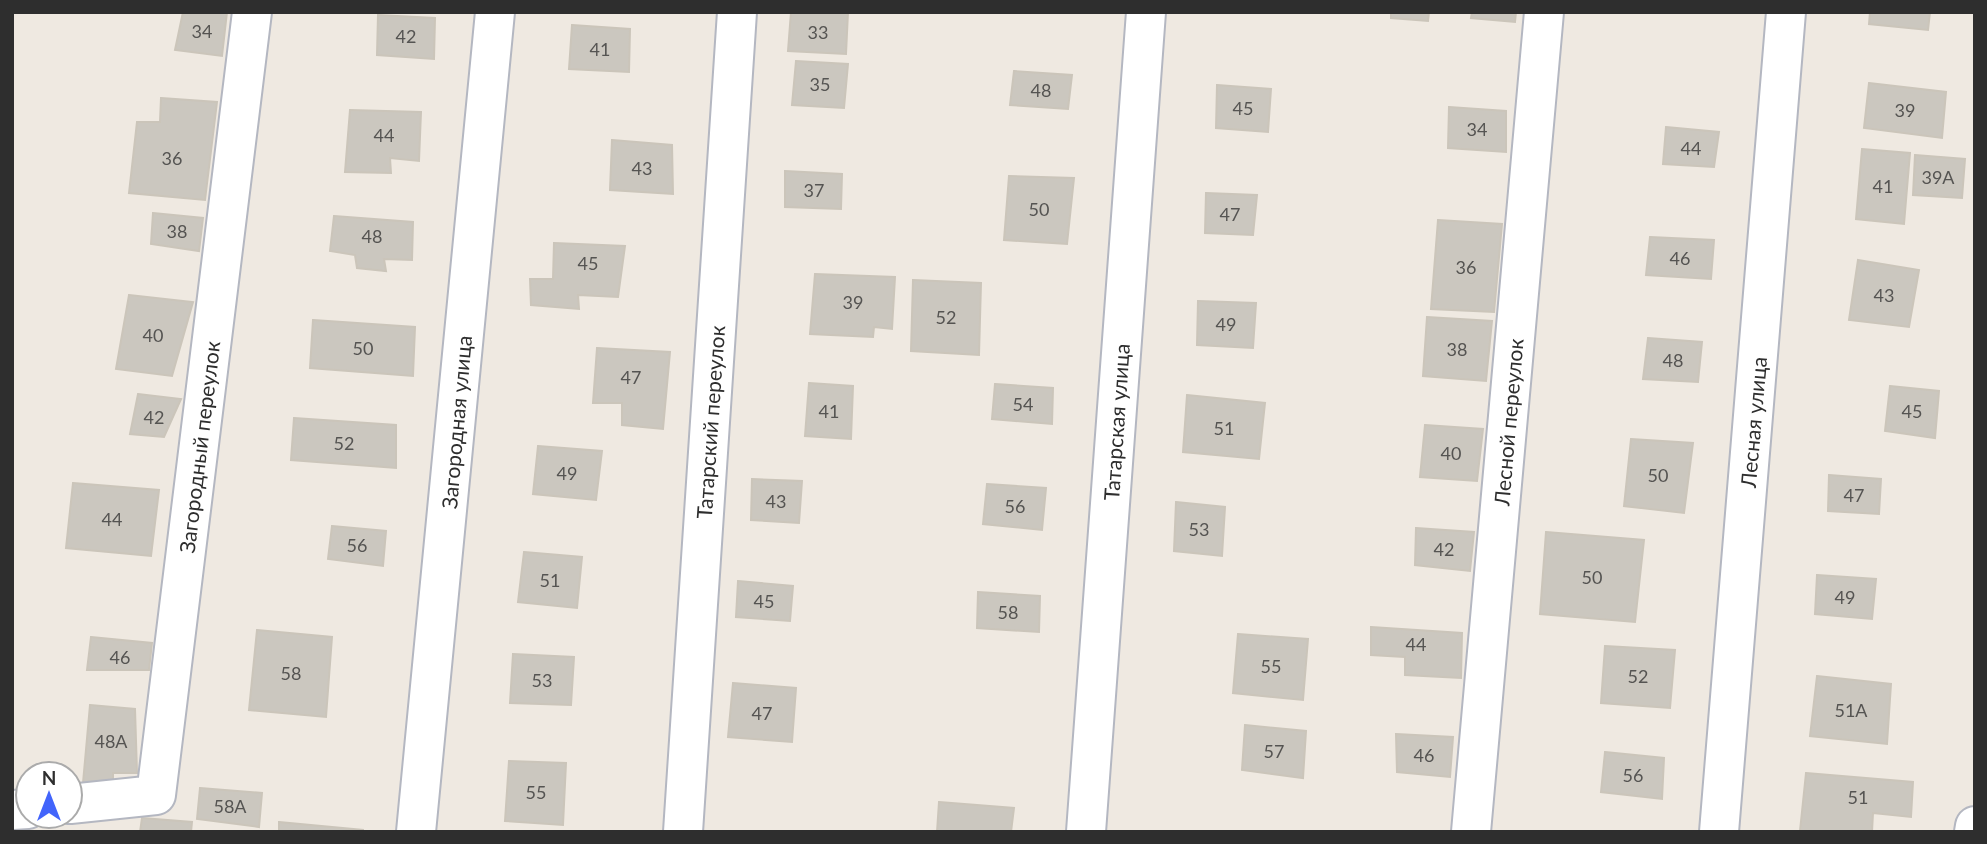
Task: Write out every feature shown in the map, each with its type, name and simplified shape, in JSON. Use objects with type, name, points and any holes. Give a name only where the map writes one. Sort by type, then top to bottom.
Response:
[{"type":"street","name":"Загородный переулок","points":[[84,803],[156,795],[252,12]]},
{"type":"street","name":"Загородная улица","points":[[416,832],[495,12]]},
{"type":"street","name":"Татарский переулок","points":[[683,832],[737,12]]},
{"type":"street","name":"Татарская улица","points":[[1086,832],[1146,12]]},
{"type":"street","name":"Лесной переулок","points":[[1471,832],[1544,12]]},
{"type":"street","name":"Лесная улица","points":[[1719,832],[1786,12]]},
{"type":"street","points":[[1974,832],[1975,826]]},
{"type":"building","points":[[183,12],[227,12],[222,56],[175,50]]},
{"type":"building","points":[[791,12],[848,12],[846,54],[788,51]]},
{"type":"building","points":[[1391,12],[1429,12],[1428,21],[1391,18]]},
{"type":"building","points":[[1472,12],[1516,12],[1515,22],[1471,18]]},
{"type":"building","points":[[1870,12],[1930,12],[1928,30],[1869,24]]},
{"type":"building","points":[[378,15],[435,18],[434,59],[377,55]]},
{"type":"building","points":[[572,25],[630,29],[629,72],[569,69]]},
{"type":"building","points":[[796,61],[848,64],[844,108],[792,105]]},
{"type":"building","points":[[1014,71],[1072,75],[1068,109],[1010,105]]},
{"type":"building","points":[[1869,83],[1946,92],[1942,138],[1864,128]]},
{"type":"building","points":[[1217,85],[1271,89],[1268,132],[1216,128]]},
{"type":"building","points":[[161,98],[217,102],[205,200],[129,193],[137,122],[160,122]]},
{"type":"building","points":[[1449,107],[1506,111],[1506,152],[1448,148]]},
{"type":"building","points":[[350,110],[421,112],[419,161],[390,158],[391,173],[345,172]]},
{"type":"building","points":[[1666,127],[1719,132],[1714,167],[1663,164]]},
{"type":"building","points":[[612,140],[672,145],[673,194],[610,190]]},
{"type":"building","points":[[1862,149],[1910,153],[1904,224],[1856,219]]},
{"type":"building","points":[[1915,155],[1965,159],[1962,198],[1913,195]]},
{"type":"building","points":[[785,171],[842,174],[841,209],[785,207]]},
{"type":"building","points":[[1009,176],[1074,178],[1067,244],[1004,240]]},
{"type":"building","points":[[1206,193],[1257,195],[1253,235],[1205,233]]},
{"type":"building","points":[[153,213],[203,218],[199,251],[151,244]]},
{"type":"building","points":[[334,216],[413,222],[412,260],[384,259],[386,271],[357,268],[355,255],[330,251]]},
{"type":"building","points":[[1438,220],[1502,224],[1494,312],[1431,309]]},
{"type":"building","points":[[1650,237],[1714,240],[1711,279],[1646,275]]},
{"type":"building","points":[[554,243],[625,246],[618,297],[578,295],[579,309],[531,305],[530,279],[553,279]]},
{"type":"building","points":[[1858,260],[1919,270],[1909,327],[1849,320]]},
{"type":"building","points":[[815,274],[895,277],[892,329],[874,327],[873,337],[810,334]]},
{"type":"building","points":[[913,280],[981,283],[979,355],[911,351]]},
{"type":"building","points":[[129,295],[193,302],[172,376],[116,369]]},
{"type":"building","points":[[1198,301],[1256,303],[1253,348],[1197,345]]},
{"type":"building","points":[[1427,317],[1492,321],[1486,381],[1423,376]]},
{"type":"building","points":[[313,320],[415,327],[413,376],[310,368]]},
{"type":"building","points":[[1648,338],[1702,342],[1698,382],[1643,379]]},
{"type":"building","points":[[597,348],[670,352],[663,429],[622,425],[622,403],[593,403]]},
{"type":"building","points":[[809,383],[853,386],[851,439],[805,436]]},
{"type":"building","points":[[995,384],[1053,388],[1052,424],[992,419]]},
{"type":"building","points":[[1890,386],[1939,391],[1935,438],[1885,431]]},
{"type":"building","points":[[138,394],[181,399],[164,437],[130,434]]},
{"type":"building","points":[[1187,395],[1265,403],[1259,459],[1183,452]]},
{"type":"building","points":[[294,418],[396,425],[396,468],[291,460]]},
{"type":"building","points":[[1425,425],[1483,429],[1477,481],[1420,477]]},
{"type":"building","points":[[1631,439],[1693,443],[1684,513],[1624,506]]},
{"type":"building","points":[[538,446],[602,451],[596,500],[533,494]]},
{"type":"building","points":[[1829,475],[1881,479],[1879,514],[1828,511]]},
{"type":"building","points":[[752,479],[802,481],[799,523],[751,520]]},
{"type":"building","points":[[73,483],[159,490],[151,556],[66,548]]},
{"type":"building","points":[[987,484],[1046,488],[1042,530],[983,524]]},
{"type":"building","points":[[1176,502],[1225,507],[1222,556],[1174,551]]},
{"type":"building","points":[[332,526],[386,531],[383,566],[328,559]]},
{"type":"building","points":[[1416,528],[1474,532],[1470,571],[1415,565]]},
{"type":"building","points":[[1546,532],[1644,540],[1635,622],[1540,614]]},
{"type":"building","points":[[524,552],[582,557],[577,608],[518,602]]},
{"type":"building","points":[[1817,575],[1876,579],[1872,619],[1815,614]]},
{"type":"building","points":[[738,581],[793,586],[790,621],[736,617]]},
{"type":"building","points":[[978,592],[1040,596],[1039,632],[977,628]]},
{"type":"building","points":[[1371,627],[1462,633],[1461,678],[1405,675],[1405,657],[1371,655]]},
{"type":"building","points":[[257,630],[332,637],[326,717],[249,710]]},
{"type":"building","points":[[1238,634],[1308,639],[1303,700],[1233,693]]},
{"type":"building","points":[[91,637],[152,643],[149,670],[87,670]]},
{"type":"building","points":[[1605,646],[1675,650],[1670,708],[1601,703]]},
{"type":"building","points":[[513,654],[574,657],[571,705],[510,703]]},
{"type":"building","points":[[1817,676],[1891,684],[1887,744],[1810,736]]},
{"type":"building","points":[[733,683],[796,688],[792,742],[728,737]]},
{"type":"building","points":[[90,705],[135,709],[137,773],[113,773],[113,787],[84,783]]},
{"type":"building","points":[[1245,725],[1306,731],[1303,778],[1242,770]]},
{"type":"building","points":[[1396,734],[1453,737],[1450,777],[1397,772]]},
{"type":"building","points":[[1605,752],[1664,758],[1662,799],[1601,792]]},
{"type":"building","points":[[509,761],[566,763],[563,825],[505,821]]},
{"type":"building","points":[[1806,773],[1913,782],[1911,817],[1873,813],[1872,832],[1800,831]]},
{"type":"building","points":[[200,788],[262,793],[259,827],[197,819]]},
{"type":"building","points":[[939,802],[1014,808],[1011,832],[937,832]]},
{"type":"building","points":[[142,818],[192,822],[191,832],[140,832]]},
{"type":"building","points":[[279,822],[363,830],[363,832],[279,832]]}]
